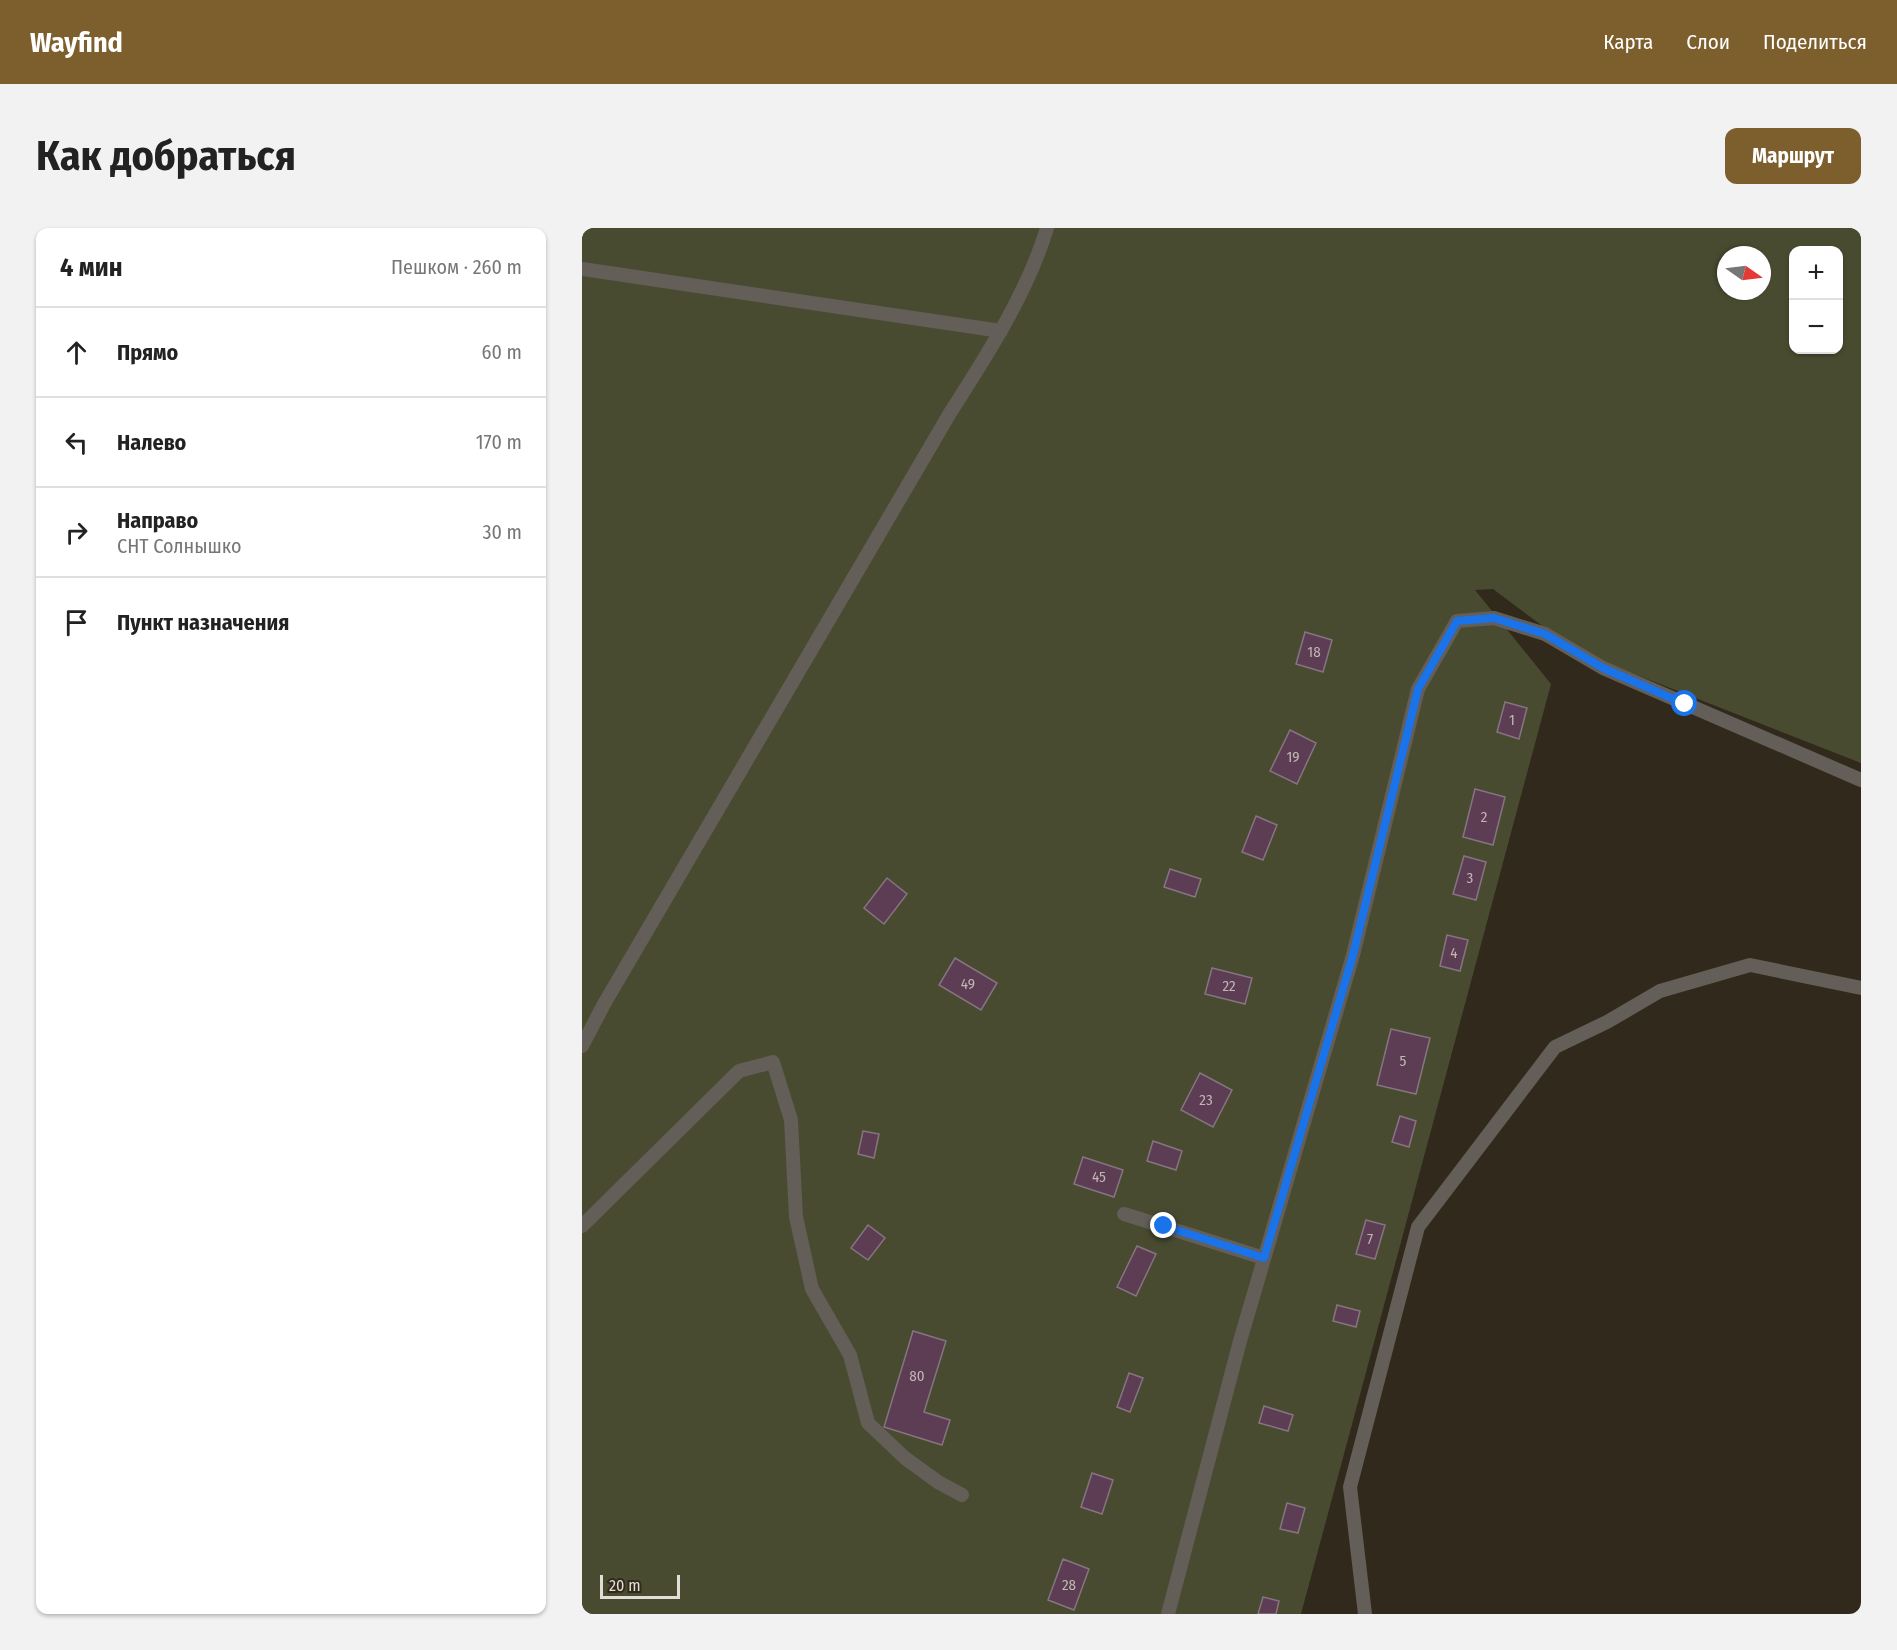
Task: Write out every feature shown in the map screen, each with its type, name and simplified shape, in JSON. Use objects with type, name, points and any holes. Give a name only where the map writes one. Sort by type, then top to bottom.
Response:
[{"type":"lane","points":[[582,1046],[604,1004],[950,413],[1001,331],[1042,244],[1047,228]]},
{"type":"lane","points":[[582,269],[1001,331]]},
{"type":"lane","points":[[1168,1614],[1240,1341],[1353,955],[1418,689],[1457,621],[1494,618],[1545,634],[1603,668],[1861,780]]},
{"type":"lane","points":[[1365,1614],[1350,1487],[1418,1227],[1555,1047],[1607,1022],[1660,991],[1750,965],[1861,988]]},
{"type":"lane","points":[[582,1226],[739,1071],[773,1062],[790,1120],[796,1217],[812,1289],[850,1355],[868,1423],[904,1458],[938,1482],[962,1495]]},
{"type":"lane","points":[[1124,1214],[1264,1258]]},
{"type":"green space","points":[[582,228],[1861,228],[1861,763],[1576,651],[1493,589],[1475,590],[1551,684],[1301,1614],[582,1614]]},
{"type":"building","points":[[1305,632],[1332,640],[1323,672],[1296,664]]},
{"type":"building","points":[[1505,702],[1527,708],[1519,739],[1497,732]]},
{"type":"building","points":[[1290,730],[1316,743],[1297,784],[1270,771]]},
{"type":"building","points":[[1475,789],[1505,797],[1493,845],[1463,837]]},
{"type":"building","points":[[1256,816],[1277,825],[1263,860],[1242,852]]},
{"type":"building","points":[[1464,856],[1486,862],[1476,900],[1453,894]]},
{"type":"building","points":[[1170,869],[1201,879],[1195,897],[1164,887]]},
{"type":"building","points":[[887,878],[907,894],[884,924],[864,908]]},
{"type":"building","points":[[1447,935],[1468,940],[1460,971],[1440,966]]},
{"type":"building","points":[[955,958],[997,983],[981,1010],[939,985]]},
{"type":"building","points":[[1212,968],[1252,978],[1245,1004],[1205,994]]},
{"type":"building","points":[[1391,1029],[1430,1038],[1416,1094],[1377,1085]]},
{"type":"building","points":[[1200,1073],[1232,1090],[1213,1127],[1181,1110]]},
{"type":"building","points":[[1400,1116],[1416,1121],[1409,1147],[1392,1142]]},
{"type":"building","points":[[863,1131],[879,1134],[874,1158],[858,1154]]},
{"type":"building","points":[[1153,1141],[1182,1151],[1176,1170],[1147,1161]]},
{"type":"building","points":[[1083,1157],[1123,1170],[1114,1197],[1074,1184]]},
{"type":"building","points":[[1366,1220],[1385,1225],[1375,1259],[1356,1254]]},
{"type":"building","points":[[868,1225],[885,1238],[868,1260],[851,1248]]},
{"type":"building","points":[[1137,1246],[1156,1254],[1136,1296],[1117,1287]]},
{"type":"building","points":[[1337,1305],[1360,1311],[1356,1327],[1333,1321]]},
{"type":"building","points":[[913,1331],[946,1341],[924,1412],[950,1420],[942,1445],[884,1427]]},
{"type":"building","points":[[1129,1373],[1143,1378],[1130,1412],[1117,1407]]},
{"type":"building","points":[[1264,1406],[1293,1415],[1288,1431],[1259,1423]]},
{"type":"building","points":[[1092,1473],[1113,1480],[1102,1514],[1081,1507]]},
{"type":"building","points":[[1287,1503],[1305,1508],[1298,1533],[1280,1529]]},
{"type":"building","points":[[1063,1559],[1089,1569],[1074,1610],[1048,1600]]},
{"type":"building","points":[[1263,1597],[1279,1601],[1276,1614],[1258,1614]]},
{"type":"route","points":[[1164,1226],[1264,1258],[1353,955],[1418,689],[1457,621],[1494,618],[1545,634],[1603,668],[1685,704]]}]
